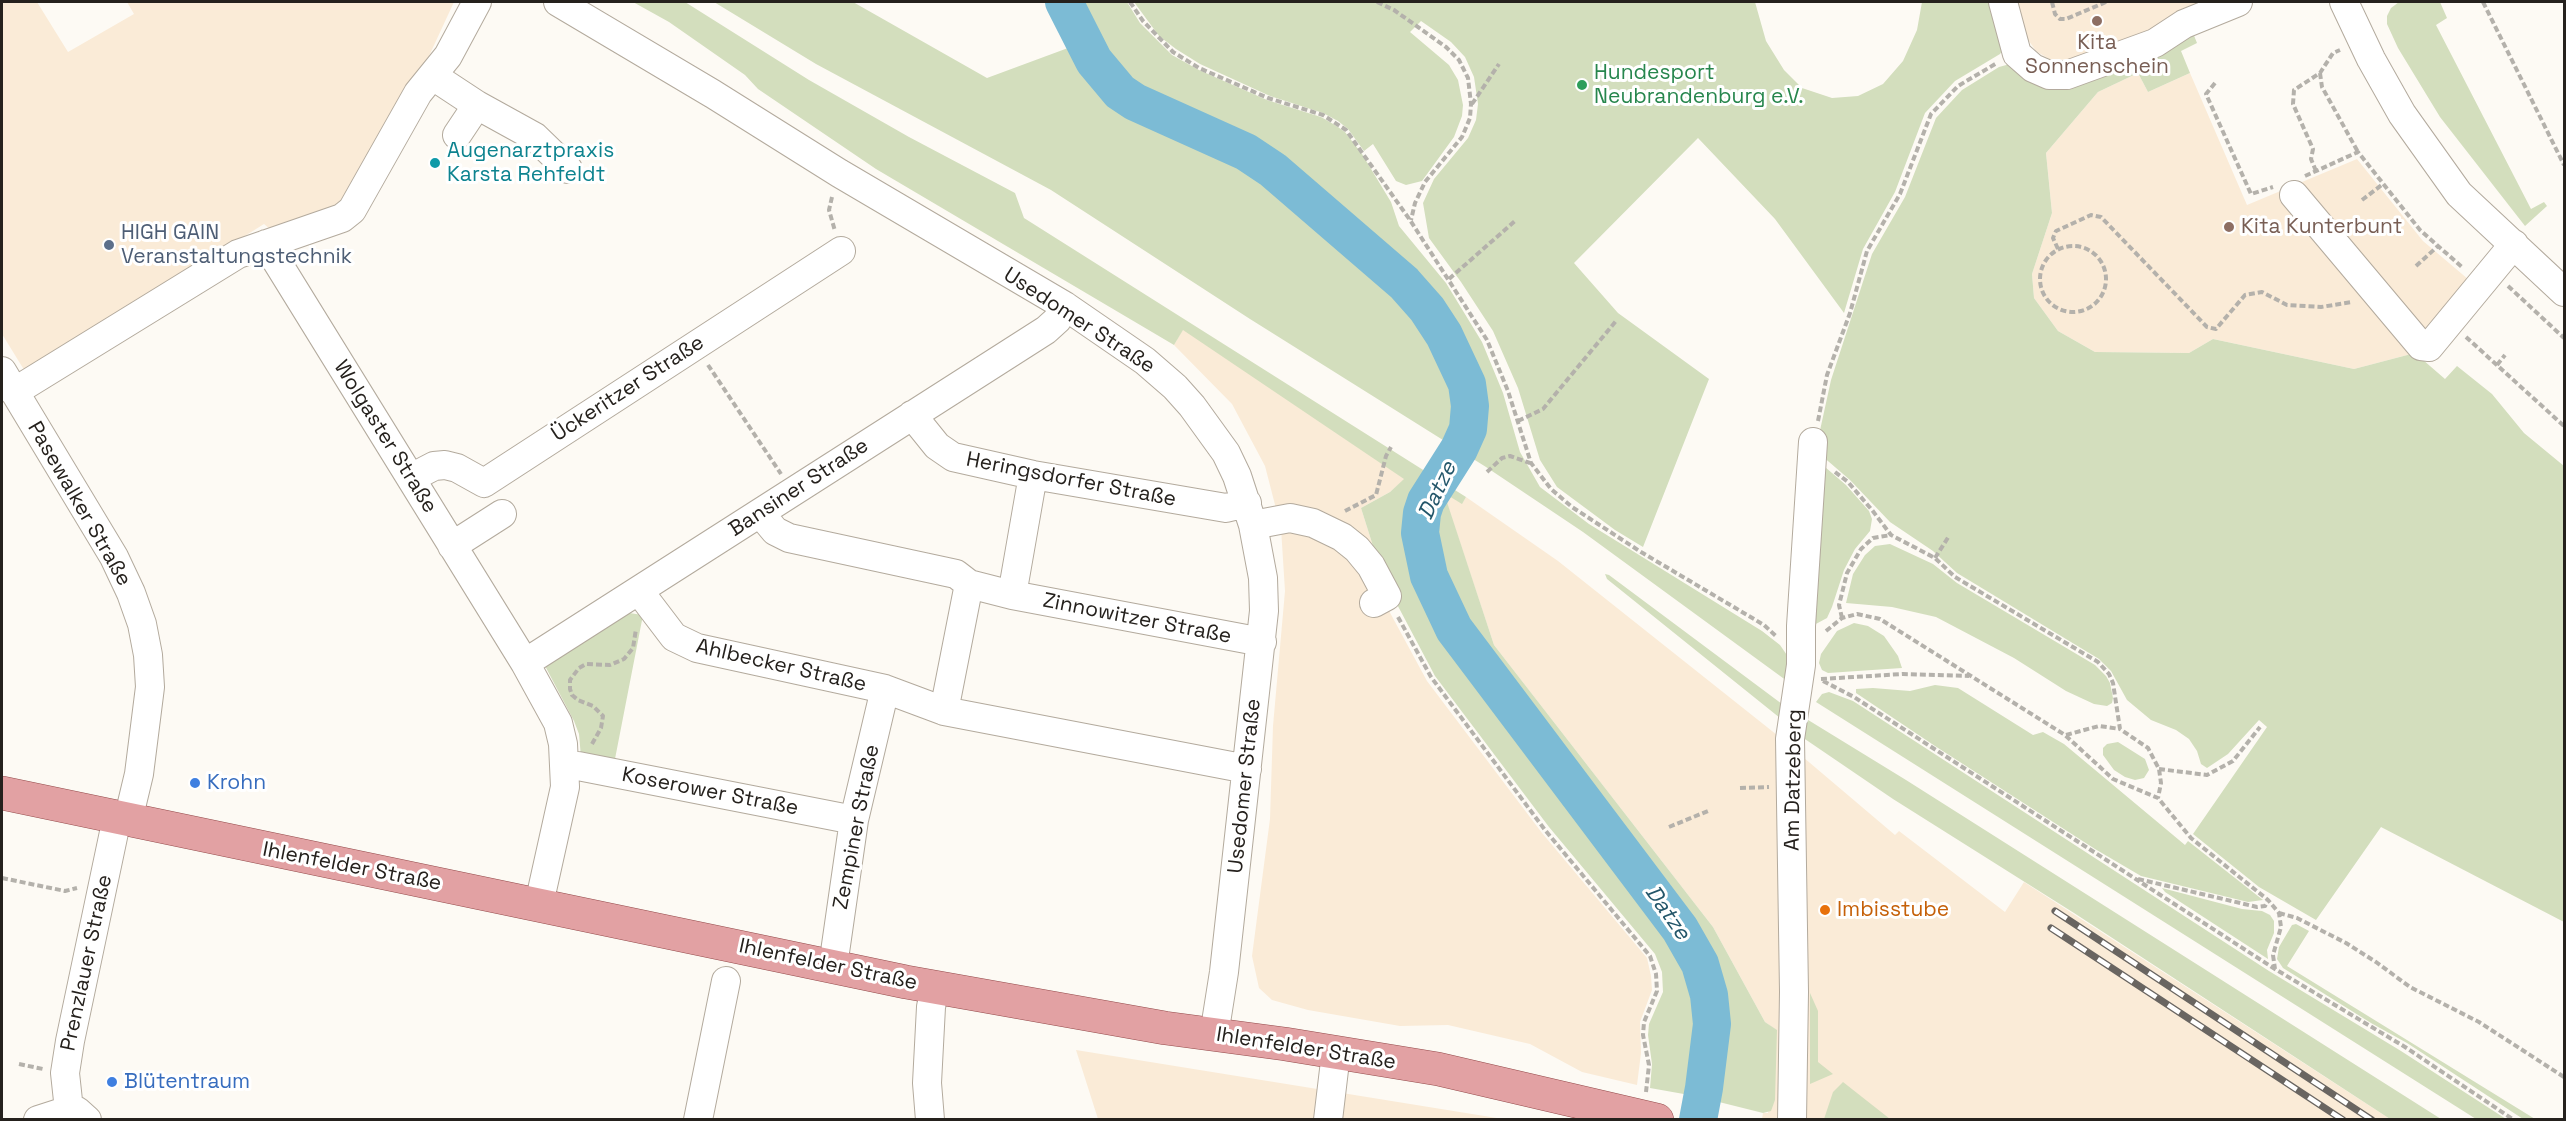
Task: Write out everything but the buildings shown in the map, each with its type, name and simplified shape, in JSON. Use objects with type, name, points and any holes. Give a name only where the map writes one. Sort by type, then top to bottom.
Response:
[{"type":"main road","name":"Ihlenfelder Straße","points":[[2,793],[935,987],[1214,1035],[1438,1069],[1657,1119]]},
{"type":"street","points":[[8,382],[238,254],[342,218],[352,210],[413,101],[448,56],[477,2]]},
{"type":"street","name":"Usedomer Straße","points":[[558,2],[713,94],[839,173],[1065,306],[1145,361],[1186,400],[1226,453],[1250,514],[1263,578],[1262,642],[1224,972],[1214,1035]]},
{"type":"street","points":[[2003,2],[2017,54],[2033,68],[2049,75],[2067,75],[2145,47],[2184,24],[2238,2]]},
{"type":"street","points":[[2349,3],[2362,40],[2402,114],[2459,194],[2565,292]]},
{"type":"street","points":[[433,76],[477,105],[535,137],[568,169]]},
{"type":"street","points":[[457,135],[477,105]]},
{"type":"street","points":[[2290,186],[2421,346],[2428,347],[2514,244]]},
{"type":"street","name":"Wolgaster Straße","points":[[266,244],[525,663],[558,723],[576,767],[565,787],[539,904]]},
{"type":"street","name":"Ückeritzer Straße","points":[[411,478],[434,466],[445,465],[457,468],[484,483],[841,251]]},
{"type":"street","name":"Bansiner Straße","points":[[525,663],[644,598],[760,513],[1047,330],[1057,320],[1065,306]]},
{"type":"street","name":"Pasewalker Straße","points":[[8,382],[114,557],[131,593],[142,624],[148,655],[150,687],[141,763],[123,819]]},
{"type":"street","name":"Heringsdorfer Straße","points":[[912,415],[937,446],[953,457],[1033,475],[1313,523],[1342,537],[1357,549],[1371,566],[1380,599]]},
{"type":"street","name":"Am Datzeberg","points":[[1792,1119],[1794,982],[1790,739],[1801,665],[1812,447]]},
{"type":"street","points":[[1012,595],[1033,475]]},
{"type":"street","name":"Zinnowitzer Straße","points":[[760,513],[775,531],[789,538],[956,574],[969,584],[1012,595],[1262,642]]},
{"type":"street","points":[[453,546],[502,514]]},
{"type":"street","points":[[944,711],[969,584]]},
{"type":"street","name":"Ahlbecker Straße","points":[[644,598],[674,638],[697,648],[885,689],[944,711],[1247,769]]},
{"type":"street","name":"Zempiner Straße","points":[[833,966],[854,820],[885,689]]},
{"type":"street","name":"Koserower Straße","points":[[576,767],[854,820]]},
{"type":"street","name":"Prenzlauer Straße","points":[[38,1119],[78,1115],[65,1073],[68,1052],[102,887],[123,819]]},
{"type":"street","points":[[698,1119],[726,981]]},
{"type":"street","points":[[930,1119],[927,1083],[931,1007],[935,987]]},
{"type":"street","points":[[1328,1119],[1336,1053]]},
{"type":"path","points":[[1131,2],[1157,38],[1185,57],[1268,98],[1323,115],[1346,130],[1410,220],[1486,340],[1508,391],[1531,463],[1551,489],[1572,507],[1641,552],[1764,626],[1784,643],[1801,665]]},
{"type":"path","points":[[1377,2],[1394,10],[1446,47],[1459,60],[1468,78],[1470,118],[1462,137],[1425,182],[1410,220]]},
{"type":"path","points":[[2052,2],[2055,14],[2060,19],[2066,19],[2106,2]]},
{"type":"path","points":[[2483,2],[2565,165]]},
{"type":"path","points":[[2316,171],[2311,159],[2313,149],[2293,104],[2294,90],[2320,73],[2333,54],[2362,40]]},
{"type":"path","points":[[1998,62],[1958,86],[1931,114],[1900,194],[1867,251],[1850,313],[1827,375],[1812,447],[1848,482],[1891,535],[1935,558],[1955,577],[2098,662],[2114,683],[2120,729]]},
{"type":"path","points":[[1471,104],[1499,64]]},
{"type":"path","points":[[2320,73],[2322,87],[2358,152],[2420,230],[2438,246],[2487,278],[2565,338]]},
{"type":"path","points":[[2215,83],[2206,94],[2251,194],[2290,186],[2358,152]]},
{"type":"path","points":[[839,173],[829,210],[841,251]]},
{"type":"path","points":[[2362,200],[2383,184]]},
{"type":"path","points":[[2058,249],[2053,238],[2056,231],[2091,215],[2102,217],[2206,327],[2216,329],[2245,295],[2262,292],[2288,305],[2321,307],[2354,302],[2371,286]]},
{"type":"path","points":[[1449,279],[1515,221]]},
{"type":"path","points":[[2079,246],[2089,249],[2104,265],[2106,287],[2101,297],[2084,311],[2062,310],[2045,297],[2040,276],[2049,256],[2058,249],[2079,246]]},
{"type":"path","points":[[2416,266],[2438,246]]},
{"type":"path","points":[[1518,422],[1544,409],[1616,321]]},
{"type":"path","points":[[2450,322],[2565,426]]},
{"type":"path","points":[[695,345],[793,492]]},
{"type":"path","points":[[2497,364],[2505,355]]},
{"type":"path","points":[[1376,495],[1384,463],[1391,447]]},
{"type":"path","points":[[1487,472],[1493,464],[1510,456],[1531,463]]},
{"type":"path","points":[[1842,618],[1839,605],[1847,573],[1861,549],[1873,538],[1891,535]]},
{"type":"path","points":[[1935,558],[1949,536]]},
{"type":"path","points":[[576,767],[601,728],[603,716],[593,706],[572,695],[570,680],[585,664],[610,665],[624,659],[633,648],[644,598]]},
{"type":"path","points":[[1380,599],[1431,677],[1545,830],[1650,957],[1656,974],[1656,991],[1644,1022],[1643,1035],[1649,1065],[1646,1085]]},
{"type":"path","points":[[1824,633],[1842,618],[1857,614],[1880,619],[2066,735],[2113,779],[2157,798],[2191,838],[2268,900],[2279,912],[2297,918],[2346,943],[2410,987],[2479,1022],[2565,1077]]},
{"type":"path","points":[[1970,676],[1903,674],[1820,679],[1854,697],[2132,878],[2275,969],[2405,1047],[2514,1119]]},
{"type":"path","points":[[2066,735],[2099,726],[2120,729],[2148,748],[2159,769],[2161,783],[2157,798]]},
{"type":"path","points":[[2159,769],[2207,775],[2233,761],[2260,727]]},
{"type":"path","points":[[1669,827],[1708,811]]},
{"type":"path","points":[[2,878],[65,891],[90,885],[102,887]]},
{"type":"path","points":[[2132,878],[2257,907],[2265,906],[2268,900]]},
{"type":"path","points":[[2275,969],[2273,955],[2281,927],[2279,912]]},
{"type":"shaded area","points":[[2,2],[37,2],[68,52],[134,14],[127,2],[454,2],[429,56],[346,205],[271,230],[264,224],[26,373],[2,334]]},
{"type":"shaded area","name":"Kita Sonnenschein","points":[[2015,2],[2214,2],[2146,33],[2082,57],[2067,60],[2049,59],[2036,51],[2024,34]]},
{"type":"shaded area","name":"Kita Kunterbunt","points":[[2138,73],[2148,92],[2190,73],[2247,205],[2357,159],[2423,241],[2475,285],[2415,353],[2354,369],[2213,339],[2189,353],[2095,352],[2058,331],[2034,298],[2032,274],[2052,213],[2046,153],[2098,92]]},
{"type":"shaded area","points":[[1183,329],[1405,479],[1390,492],[1361,508],[1379,565],[1368,572],[1427,681],[1542,833],[1647,958],[1652,990],[1640,1022],[1641,1053],[1637,1085],[1582,1072],[1530,1044],[1448,1025],[1400,1026],[1308,1010],[1272,1000],[1259,988],[1252,956],[1270,819],[1273,726],[1285,591],[1281,528],[1265,466],[1232,404],[1174,345]]},
{"type":"shaded area","points":[[1443,492],[1462,503],[1466,497],[1558,561],[1777,735],[1895,835],[1899,831],[2005,912],[2024,882],[2390,1119],[1762,1119],[1763,1113],[1768,1113],[1776,1030],[1765,1022],[1713,927],[1494,645]]},
{"type":"shaded area","points":[[1076,1050],[1503,1119],[1098,1119]]},
{"type":"green space","points":[[633,2],[685,2],[809,80],[909,137],[1015,193],[1024,218],[1466,497],[1462,504],[1444,493],[1494,645],[1713,927],[1765,1022],[1777,1030],[1775,1100],[1771,1111],[1763,1113],[1695,1096],[1650,1088],[1652,1064],[1648,1035],[1649,1024],[1663,992],[1662,972],[1655,954],[1549,827],[1435,676],[1391,593],[1379,565],[1361,508],[1390,492],[1404,479],[1183,330],[1174,345],[876,169],[758,89],[745,75],[669,22]]},
{"type":"green space","points":[[714,2],[853,2],[987,78],[1068,48],[1047,2],[1127,2],[1140,23],[1172,55],[1199,70],[1267,100],[1321,117],[1335,125],[1345,132],[1362,154],[1391,202],[1399,226],[1446,283],[1482,342],[1503,393],[1520,452],[1540,487],[1589,524],[1762,631],[1780,645],[1791,661],[1787,681],[1583,532],[1486,467],[1250,319],[1051,190],[816,64]]},
{"type":"green space","points":[[1134,2],[1755,2],[1766,41],[1784,70],[1802,88],[1832,98],[1858,96],[1883,84],[1903,61],[1917,30],[1922,2],[1998,2],[2008,42],[2000,54],[1955,81],[1925,113],[1895,192],[1863,249],[1844,313],[1775,219],[1698,138],[1574,263],[1618,313],[1709,379],[1643,547],[1615,530],[1557,487],[1540,460],[1518,388],[1493,331],[1429,238],[1423,203],[1434,179],[1468,138],[1476,120],[1478,104],[1474,77],[1465,57],[1451,42],[1421,21],[1410,32],[1449,65],[1458,80],[1463,105],[1462,116],[1454,137],[1422,181],[1406,185],[1396,181],[1373,144],[1364,151],[1348,129],[1323,113],[1270,96],[1200,64],[1159,36]]},
{"type":"green space","points":[[2399,2],[2440,2],[2447,18],[2436,25],[2531,209],[2544,202],[2547,206],[2525,226],[2440,117],[2398,48],[2387,24],[2387,16],[2391,8]]},
{"type":"green space","points":[[2193,33],[2197,43],[2181,51],[2190,73],[2148,92],[2138,73],[2098,92],[2046,153],[2052,213],[2032,274],[2034,298],[2058,331],[2095,352],[2189,353],[2213,339],[2354,369],[2415,353],[2445,379],[2457,366],[2492,394],[2524,433],[2564,466],[2564,922],[2381,827],[2316,920],[2259,887],[2193,834],[2267,727],[2259,720],[2228,754],[2207,768],[2201,764],[2197,751],[2189,739],[2176,730],[2151,720],[2127,700],[2111,671],[2099,659],[1957,573],[1933,551],[1890,522],[1850,480],[1821,455],[1819,435],[1831,380],[1872,254],[1905,197],[1936,118],[1962,90],[1999,67],[2010,64],[2031,73]]},
{"type":"green space","points":[[1818,461],[1846,485],[1869,511],[1872,519],[1870,531],[1855,549],[1844,570],[1827,618],[1814,625]]},
{"type":"green space","points":[[1890,544],[1933,564],[1957,583],[2095,665],[2110,683],[2112,703],[2107,706],[2094,704],[2066,691],[2014,658],[1936,617],[1892,607],[1846,603],[1853,574],[1865,555],[1875,546]]},
{"type":"green space","points":[[1605,574],[1782,704],[1780,718],[1607,579]]},
{"type":"green space","points":[[622,612],[643,615],[614,764],[581,757],[579,734],[574,721],[544,664]]},
{"type":"green space","points":[[1854,623],[1868,626],[1884,636],[1898,656],[1902,668],[1828,673],[1822,670],[1819,663],[1821,654],[1837,631]]},
{"type":"green space","points":[[1935,685],[1958,688],[2033,735],[2043,732],[2064,744],[2185,845],[2188,841],[2263,900],[2248,902],[2141,876],[2095,849],[1856,693],[1856,689],[1910,691]]},
{"type":"green space","points":[[1829,692],[1853,701],[2269,971],[2401,1051],[2506,1119],[2476,1119],[1816,702],[1822,694]]},
{"type":"green space","points":[[1800,715],[2441,1119],[2390,1119],[2074,913],[1893,799],[1799,735]]},
{"type":"green space","points":[[2118,742],[2145,759],[2149,770],[2144,778],[2135,780],[2125,777],[2114,770],[2103,755],[2103,748],[2107,744]]},
{"type":"green space","points":[[2162,888],[2242,909],[2262,911],[2270,915],[2274,921],[2274,933],[2267,950],[2268,959],[2165,892]]},
{"type":"green space","points":[[2296,924],[2309,931],[2287,966],[2535,1119],[2523,1119],[2407,1043],[2283,968],[2277,959],[2279,947],[2292,925]]},
{"type":"green space","points":[[1810,993],[1818,1011],[1818,1062],[1833,1074],[1810,1084]]},
{"type":"green space","points":[[1843,1082],[1890,1119],[1824,1119],[1833,1092]]},
{"type":"waterway","name":"Datze","points":[[1064,2],[1094,61],[1120,92],[1135,102],[1246,152],[1273,170],[1404,283],[1427,309],[1444,335],[1467,384],[1470,406],[1468,429],[1459,449],[1426,501],[1422,513],[1420,533],[1429,576],[1454,629],[1680,929],[1700,964],[1709,995],[1712,1024],[1698,1120]]},
{"type":"railway","points":[[2055,911],[2372,1120]]},
{"type":"railway","points":[[2051,928],[2343,1120]]},
{"type":"place","name":"Kita Sonnenschein","points":[[2097,21]]},
{"type":"place","name":"Hundesport Neubrandenburg e.V.","points":[[1582,85]]},
{"type":"place","name":"Augenarztpraxis Karsta Rehfeldt","points":[[435,163]]},
{"type":"place","name":"Kita Kunterbunt","points":[[2229,227]]},
{"type":"place","name":"HIGH GAIN Veranstaltungstechnik","points":[[109,245]]},
{"type":"place","name":"Krohn","points":[[195,783]]},
{"type":"place","name":"Imbisstube","points":[[1825,910]]},
{"type":"place","name":"Blütentraum","points":[[112,1082]]}]
